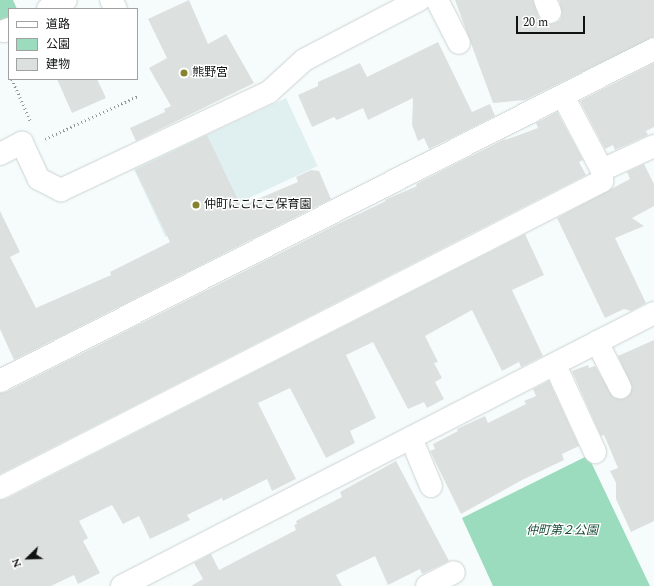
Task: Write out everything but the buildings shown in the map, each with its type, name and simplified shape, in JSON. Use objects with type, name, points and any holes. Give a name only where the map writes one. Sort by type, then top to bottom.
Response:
[{"type":"street","points":[[50,8],[66,0]]},
{"type":"street","points":[[0,154],[24,146],[39,179],[61,190],[269,92],[304,60],[419,0]]},
{"type":"street","points":[[437,0],[459,43]]},
{"type":"street","points":[[0,381],[654,49]]},
{"type":"street","points":[[0,488],[602,181],[602,170],[563,96]]},
{"type":"street","points":[[602,170],[654,146]]},
{"type":"street","points":[[122,586],[654,313]]},
{"type":"street","points":[[598,342],[620,387]]},
{"type":"street","points":[[555,365],[595,452]]},
{"type":"street","points":[[411,438],[431,486]]},
{"type":"street","points":[[427,586],[454,572]]},
{"type":"path","points":[[12,80],[35,131],[28,134],[24,146]]},
{"type":"path","points":[[24,146],[138,96]]},
{"type":"shaded area","name":"仲町にこにこ保育園","points":[[286,98],[318,166],[165,237],[134,169]]},
{"type":"green space","points":[[0,0],[13,0],[17,8],[8,8],[8,20],[0,24]]},
{"type":"green space","name":"仲町第２公園","points":[[585,457],[591,462],[650,586],[493,586],[462,518]]},
{"type":"place","name":"熊野宮","points":[[184,73]]},
{"type":"place","name":"仲町にこにこ保育園","points":[[196,205]]}]
